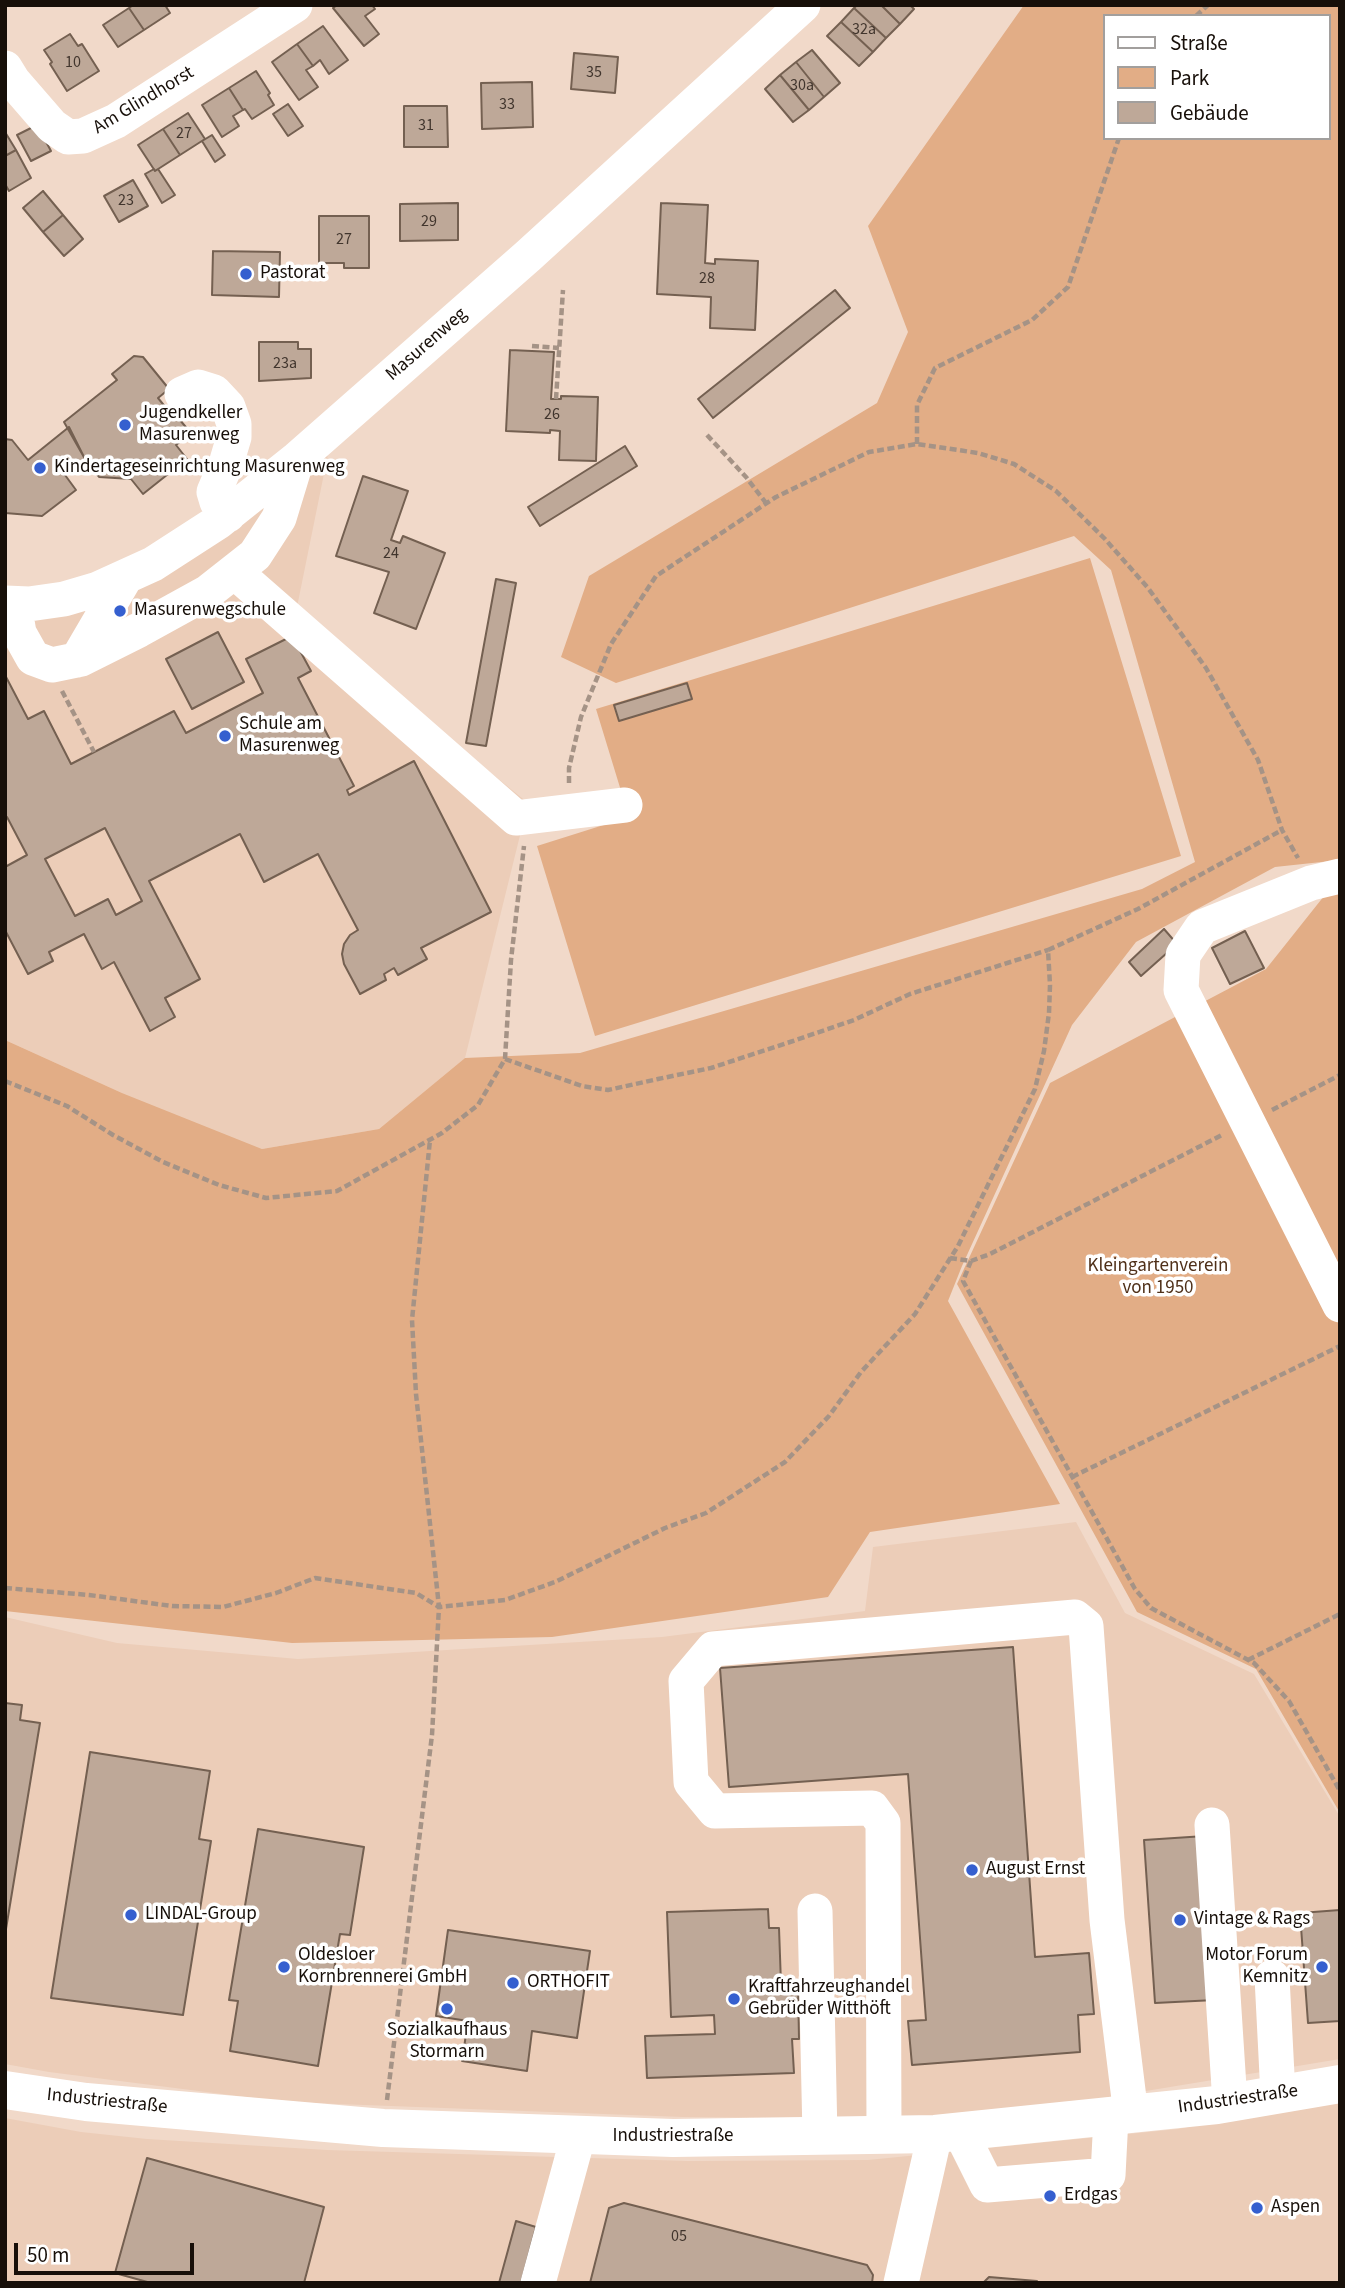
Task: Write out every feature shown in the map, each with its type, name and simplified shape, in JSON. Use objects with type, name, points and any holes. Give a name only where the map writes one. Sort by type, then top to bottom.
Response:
[{"type":"main road","name":"Industriestraße","points":[[5,2090],[86,2102],[383,2128],[578,2137],[673,2138],[948,2133],[1230,2103],[1340,2084]]},
{"type":"street","name":"Am Glindhorst","points":[[8,79],[52,126],[68,137],[83,136],[116,121],[295,5]]},
{"type":"street","name":"Masurenweg","points":[[10,604],[64,599],[140,569],[223,519],[298,459],[528,256],[803,5]]},
{"type":"street","points":[[174,611],[223,519],[214,492],[226,464],[234,424],[228,407],[214,392],[198,387],[183,394]]},
{"type":"street","points":[[63,671],[222,582],[255,555],[279,517],[298,459]]},
{"type":"street","points":[[222,582],[262,489]]},
{"type":"street","points":[[124,637],[140,569]]},
{"type":"street","points":[[63,671],[140,569]]},
{"type":"street","points":[[222,582],[516,818],[625,805]]},
{"type":"street","points":[[10,604],[19,633],[33,658],[63,671]]},
{"type":"street","points":[[1340,876],[1300,887],[1202,928],[1183,955],[1181,990],[1340,1305]]},
{"type":"street","points":[[884,2135],[883,1823],[873,1808],[715,1811],[691,1782],[686,1681],[713,1649],[1074,1617],[1086,1626],[1121,2116],[1108,2175],[988,2185],[948,2133]]},
{"type":"street","points":[[1212,1825],[1230,2103]]},
{"type":"street","points":[[814,1911],[820,2136]]},
{"type":"street","points":[[1272,1977],[1278,2095]]},
{"type":"street","points":[[901,2283],[948,2133]]},
{"type":"street","points":[[538,2283],[578,2137]]},
{"type":"path","points":[[917,444],[917,405],[935,368],[1032,320],[1068,287],[1117,140]]},
{"type":"path","points":[[556,399],[563,290]]},
{"type":"path","points":[[532,346],[559,348]]},
{"type":"path","points":[[707,435],[766,503]]},
{"type":"path","points":[[5,1081],[67,1106],[163,1162],[219,1185],[266,1198],[337,1191],[442,1133],[478,1105],[505,1059],[511,960],[523,848],[553,814],[569,768],[581,718],[611,644],[656,576],[766,503],[869,452],[903,444],[917,444],[978,453],[1014,464],[1056,491],[1105,539],[1148,588],[1206,668],[1258,760],[1282,830],[1138,909],[1048,950],[910,994],[854,1020],[711,1068],[608,1090],[582,1086],[505,1059]]},
{"type":"path","points":[[63,671],[94,752]]},
{"type":"path","points":[[5,1588],[172,1606],[223,1608],[276,1593],[315,1578],[416,1593],[439,1607],[505,1600],[555,1582],[665,1528],[706,1513],[785,1462],[829,1416],[861,1373],[915,1314],[950,1258],[1035,1089],[1049,1013],[1051,985],[1048,950]]},
{"type":"path","points":[[950,1258],[971,1261],[990,1254],[1340,1075]]},
{"type":"path","points":[[383,2128],[432,1735],[439,1607],[416,1394],[412,1320],[430,1140]]},
{"type":"path","points":[[971,1261],[963,1281],[1135,1589],[1152,1608],[1254,1663],[1289,1701],[1340,1791]]},
{"type":"path","points":[[1072,1477],[1340,1346]]},
{"type":"path","points":[[1248,1660],[1340,1614]]},
{"type":"shaded area","name":"Schule am Masurenweg","points":[[328,454],[297,607],[363,669],[528,803],[465,1058],[379,1129],[262,1149],[122,1093],[5,1040],[5,619],[24,617]]},
{"type":"shaded area","points":[[1076,1522],[1125,1613],[1254,1674],[1340,1817],[1340,2059],[1067,2104],[937,2119],[683,2117],[285,2102],[5,2064],[5,1617],[117,1643],[298,1659],[662,1637],[865,1611],[873,1547]]},
{"type":"shaded area","points":[[1340,2096],[1340,2283],[5,2283],[5,2118],[81,2132],[147,2139],[327,2150],[688,2161],[868,2160],[1178,2129]]},
{"type":"green space","points":[[1024,5],[1340,5],[1340,860],[1275,867],[1136,942],[1072,1025],[962,1266],[948,1301],[1060,1504],[870,1532],[828,1597],[552,1637],[292,1643],[5,1611],[5,1040],[122,1093],[262,1149],[379,1129],[465,1058],[580,1053],[1142,889],[1195,862],[1111,570],[1074,536],[616,683],[561,657],[589,576],[877,403],[908,332],[868,226]]},
{"type":"green space","points":[[1090,558],[1181,856],[595,1036],[537,846],[629,817],[596,709]]},
{"type":"green space","name":"Kleingartenverein von 1950","points":[[1340,885],[1340,1813],[1256,1669],[1137,1612],[957,1284],[1050,1083],[1266,969],[1332,886]]},
{"type":"building","points":[[133,5],[165,5],[170,13],[144,30],[129,8]]},
{"type":"building","points":[[337,5],[372,5],[375,9],[365,16],[379,34],[364,46],[333,8]]},
{"type":"building","points":[[857,5],[881,5],[900,24],[886,38],[854,8]]},
{"type":"building","points":[[881,5],[910,5],[914,9],[900,24]]},
{"type":"building","points":[[129,8],[144,30],[118,47],[103,25]]},
{"type":"building","points":[[854,8],[886,38],[873,52],[841,22]]},
{"type":"building","points":[[841,22],[873,52],[859,66],[827,36]]},
{"type":"building","points":[[323,26],[348,60],[329,74],[320,60],[313,66],[297,44]]},
{"type":"building","points":[[70,34],[78,46],[82,44],[99,71],[67,91],[44,50]]},
{"type":"building","points":[[297,44],[313,66],[306,70],[318,87],[299,100],[272,62]]},
{"type":"building","points":[[812,50],[840,83],[824,97],[796,62]]},
{"type":"building","points":[[574,53],[618,57],[615,93],[571,89]]},
{"type":"building","points":[[796,62],[824,97],[809,110],[780,75]]},
{"type":"building","points":[[256,71],[274,105],[252,119],[229,88]]},
{"type":"building","points":[[780,75],[809,110],[793,122],[765,89]]},
{"type":"building","points":[[532,82],[533,127],[482,129],[481,83]]},
{"type":"building","points":[[229,88],[243,110],[233,116],[239,126],[222,137],[202,105]]},
{"type":"building","points":[[288,104],[303,126],[288,136],[273,114]]},
{"type":"building","points":[[404,106],[447,106],[448,147],[404,147]]},
{"type":"building","points":[[188,113],[205,139],[180,155],[163,129]]},
{"type":"building","points":[[37,125],[51,151],[31,161],[17,135]]},
{"type":"building","points":[[163,129],[180,155],[155,171],[138,145]]},
{"type":"building","points":[[5,132],[16,150],[5,156]]},
{"type":"building","points":[[212,135],[225,155],[215,162],[202,141]]},
{"type":"building","points":[[16,150],[31,178],[9,191],[5,184],[5,156]]},
{"type":"building","points":[[158,169],[175,195],[162,203],[145,174]]},
{"type":"building","points":[[133,180],[148,206],[119,222],[104,196]]},
{"type":"building","points":[[43,191],[63,215],[43,232],[23,208]]},
{"type":"building","points":[[458,203],[458,240],[400,241],[400,204]]},
{"type":"building","points":[[661,203],[708,205],[705,263],[715,264],[715,259],[758,261],[755,330],[710,328],[711,297],[657,294]]},
{"type":"building","points":[[63,215],[83,239],[64,256],[43,232]]},
{"type":"building","points":[[319,216],[369,216],[369,268],[344,268],[344,263],[319,263]]},
{"type":"building","name":"Pastorat","points":[[213,251],[280,252],[279,297],[212,295]]},
{"type":"building","points":[[835,290],[850,308],[713,418],[698,399]]},
{"type":"building","points":[[259,342],[298,342],[298,349],[311,349],[311,378],[259,381]]},
{"type":"building","points":[[510,350],[554,352],[551,399],[561,399],[561,396],[598,397],[596,461],[559,460],[560,431],[506,431]]},
{"type":"building","name":"Jugendkeller Masurenweg","points":[[134,356],[143,357],[169,389],[158,398],[191,433],[176,445],[187,459],[143,494],[131,479],[99,477],[85,459],[64,422],[117,380],[112,374]]},
{"type":"building","name":"Kindertageseinrichtung Masurenweg","points":[[69,427],[85,459],[65,475],[76,490],[42,516],[5,513],[5,439],[12,440],[28,460]]},
{"type":"building","points":[[625,446],[637,466],[540,526],[528,507]]},
{"type":"building","points":[[363,476],[408,491],[391,540],[400,543],[403,536],[445,553],[416,629],[374,613],[389,572],[336,556]]},
{"type":"building","points":[[496,579],[516,583],[486,746],[466,743]]},
{"type":"building","points":[[218,632],[244,682],[192,709],[166,659]]},
{"type":"building","points":[[292,636],[311,671],[298,678],[354,786],[347,790],[349,795],[414,761],[491,912],[421,948],[427,959],[398,975],[394,968],[384,974],[386,980],[360,994],[344,964],[342,954],[350,935],[358,930],[318,854],[264,882],[240,834],[149,881],[200,979],[165,998],[175,1017],[150,1031],[114,962],[102,969],[84,934],[49,952],[53,961],[28,974],[5,930],[5,867],[27,855],[7,817],[5,818],[5,675],[28,719],[44,711],[71,764],[174,711],[186,733],[263,693],[246,659]],"holes":[[[105,828],[142,901],[116,915],[108,899],[75,916],[45,859]]]},
{"type":"building","points":[[687,683],[692,699],[619,721],[614,705]]},
{"type":"building","points":[[1164,929],[1177,944],[1141,976],[1129,962]]},
{"type":"building","points":[[1245,931],[1264,968],[1230,984],[1212,948]]},
{"type":"building","name":"August Ernst","points":[[1013,1647],[1035,1957],[1089,1953],[1094,2014],[1078,2015],[1080,2052],[912,2065],[908,2021],[926,2020],[908,1774],[729,1787],[720,1668]]},
{"type":"building","points":[[5,1703],[22,1705],[20,1720],[40,1723],[5,1935]]},
{"type":"building","name":"LINDAL-Group","points":[[90,1752],[210,1771],[199,1839],[211,1841],[183,2015],[51,1998]]},
{"type":"building","name":"Oldesloer Kornbrennerei GmbH","points":[[258,1829],[364,1847],[350,1935],[340,1934],[318,2066],[230,2051],[238,2001],[229,2000]]},
{"type":"building","name":"Vintage & Rags","points":[[1205,1836],[1215,2000],[1155,2003],[1144,1840]]},
{"type":"building","name":"Kraftfahrzeughandel Gebrüder Witthöft","points":[[768,1909],[769,1928],[779,1928],[781,1984],[798,1984],[799,2039],[792,2039],[794,2073],[647,2078],[645,2036],[715,2034],[714,2015],[671,2017],[667,1912]]},
{"type":"building","name":"Motor Forum Kemnitz","points":[[1340,1910],[1340,2021],[1308,2023],[1300,1913]]},
{"type":"building","name":"ORTHOFIT","points":[[448,1930],[590,1951],[577,2038],[532,2031],[527,2071],[462,2061],[468,2021],[436,2016]]},
{"type":"building","points":[[147,2158],[324,2207],[304,2283],[151,2283],[115,2273]]},
{"type":"building","points":[[624,2203],[867,2265],[873,2275],[872,2283],[590,2283],[609,2208]]},
{"type":"building","points":[[516,2221],[536,2227],[521,2283],[499,2283]]},
{"type":"building","points":[[989,2277],[1037,2281],[1038,2283],[983,2283]]},
{"type":"place","name":"Pastorat","points":[[246,274]]},
{"type":"place","name":"Jugendkeller Masurenweg","points":[[125,425]]},
{"type":"place","name":"Kindertageseinrichtung Masurenweg","points":[[40,468]]},
{"type":"place","name":"Masurenwegschule","points":[[120,611]]},
{"type":"place","name":"Schule am Masurenweg","points":[[225,736]]},
{"type":"place","name":"August Ernst","points":[[972,1870]]},
{"type":"place","name":"LINDAL-Group","points":[[131,1915]]},
{"type":"place","name":"Vintage & Rags","points":[[1180,1920]]},
{"type":"place","name":"Oldesloer Kornbrennerei GmbH","points":[[284,1967]]},
{"type":"place","name":"Motor Forum Kemnitz","points":[[1322,1967]]},
{"type":"place","name":"ORTHOFIT","points":[[513,1983]]},
{"type":"place","name":"Kraftfahrzeughandel Gebrüder Witthöft","points":[[734,1999]]},
{"type":"place","name":"Sozialkaufhaus Stormarn","points":[[447,2009]]},
{"type":"place","name":"Erdgas","points":[[1050,2196]]},
{"type":"place","name":"Aspen","points":[[1257,2208]]}]
